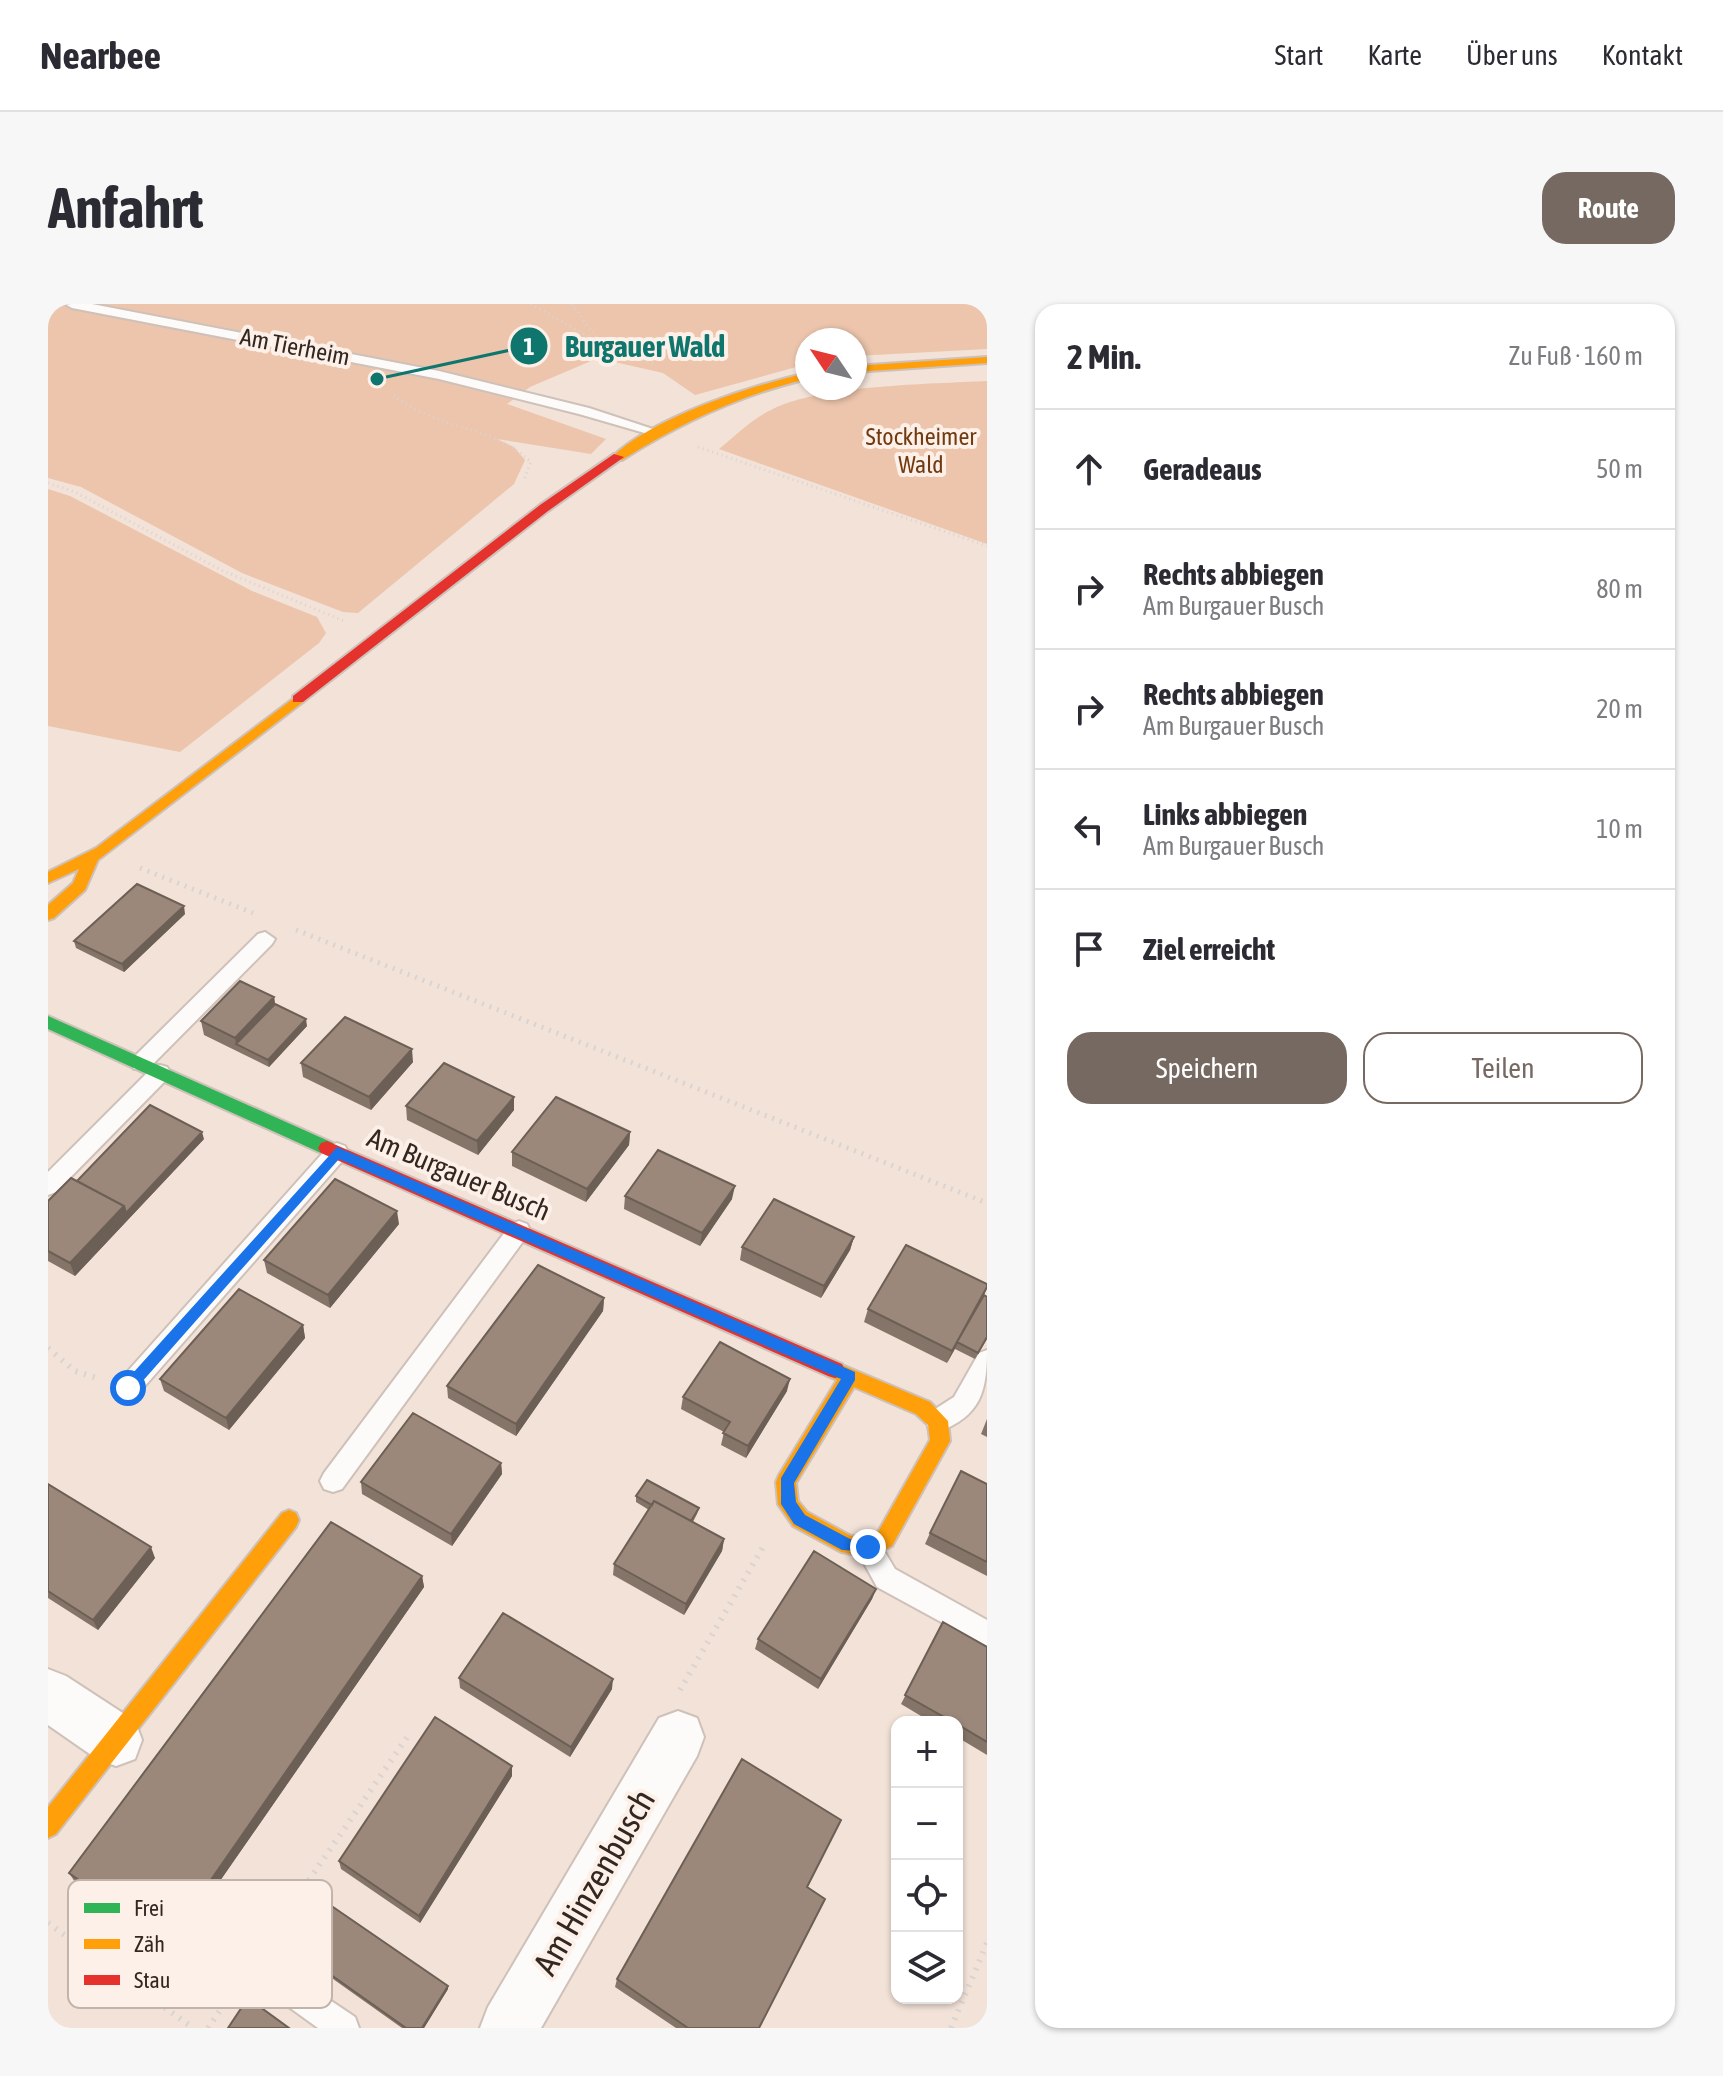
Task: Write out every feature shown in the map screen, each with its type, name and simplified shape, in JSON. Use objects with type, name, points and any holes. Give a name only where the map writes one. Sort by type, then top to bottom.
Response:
[{"type":"main road","points":[[867,368],[987,360]]},
{"type":"main road","points":[[48,878],[96,855],[544,508],[655,432],[712,404],[795,379]]},
{"type":"main road","points":[[48,914],[79,886],[96,855]]},
{"type":"main road","name":"Am Burgauer Busch","points":[[48,1022],[923,1408],[938,1421]]},
{"type":"main road","points":[[850,1376],[786,1482],[788,1504],[800,1519],[848,1545],[868,1547],[885,1539],[940,1441],[938,1421]]},
{"type":"main road","points":[[48,1826],[289,1520]]},
{"type":"street","points":[[48,1694],[116,1740]]},
{"type":"street","name":"Am Hinzenbusch","points":[[509,2028],[678,1737]]},
{"type":"lane","name":"Am Tierheim","points":[[72,304],[338,355],[589,411],[655,432]]},
{"type":"lane","points":[[48,1186],[266,929]]},
{"type":"lane","points":[[128,1388],[337,1152]]},
{"type":"lane","points":[[333,1481],[519,1230]]},
{"type":"lane","points":[[938,1421],[963,1405],[987,1360]]},
{"type":"lane","points":[[868,1547],[886,1578],[987,1634]]},
{"type":"lane","points":[[316,2008],[344,2028]]},
{"type":"path","points":[[531,304],[601,344],[656,365]]},
{"type":"path","points":[[572,304],[601,344]]},
{"type":"path","points":[[338,355],[380,379],[405,407],[428,418],[488,433],[518,445],[531,462],[521,487]]},
{"type":"path","points":[[655,432],[987,546]]},
{"type":"path","points":[[48,483],[75,492],[221,570],[353,624]]},
{"type":"path","points":[[96,855],[266,929]]},
{"type":"path","points":[[281,924],[987,1203]]},
{"type":"path","points":[[48,1348],[75,1371],[128,1388]]},
{"type":"path","points":[[678,1737],[671,1705],[788,1504]]},
{"type":"path","points":[[309,1880],[410,1733]]},
{"type":"path","points":[[48,1923],[68,1937]]},
{"type":"path","points":[[951,2028],[987,1943]]},
{"type":"path","points":[[165,2008],[193,2028]]},
{"type":"path","points":[[208,2028],[221,2008]]},
{"type":"green space","points":[[48,304],[987,304],[987,349],[867,355],[867,328],[795,328],[795,367],[695,395],[663,373],[610,361],[591,361],[530,387],[507,404],[606,439],[591,454],[497,439],[514,447],[525,460],[514,484],[358,613],[343,612],[242,573],[81,487],[48,478]]},
{"type":"green space","name":"Stockheimer Wald","points":[[987,381],[987,544],[719,449],[773,409],[798,400],[867,400],[867,388]]},
{"type":"green space","points":[[48,489],[70,496],[252,591],[317,617],[326,633],[319,643],[180,752],[48,726]]},
{"type":"building","points":[[137,884],[184,906],[122,964],[74,941]]},
{"type":"building","points":[[240,981],[274,997],[235,1038],[201,1021]]},
{"type":"building","points":[[275,1004],[306,1019],[268,1060],[236,1044]]},
{"type":"building","points":[[345,1017],[412,1049],[369,1097],[301,1063]]},
{"type":"building","points":[[444,1063],[514,1097],[477,1141],[406,1106]]},
{"type":"building","points":[[556,1097],[630,1132],[587,1189],[512,1152]]},
{"type":"building","points":[[150,1105],[202,1132],[126,1213],[124,1206],[77,1181]]},
{"type":"building","points":[[658,1150],[735,1186],[702,1233],[625,1196]]},
{"type":"building","points":[[71,1178],[124,1206],[70,1263],[48,1251],[48,1201]]},
{"type":"building","points":[[335,1179],[397,1211],[328,1295],[264,1260]]},
{"type":"building","points":[[774,1199],[854,1237],[824,1286],[742,1247]]},
{"type":"building","points":[[906,1245],[987,1284],[952,1351],[868,1309]]},
{"type":"building","points":[[538,1265],[604,1298],[516,1424],[447,1386]]},
{"type":"building","points":[[239,1289],[303,1325],[226,1418],[160,1379]]},
{"type":"building","points":[[984,1295],[987,1297],[987,1337],[978,1353],[957,1342]]},
{"type":"building","points":[[720,1342],[790,1379],[748,1446],[723,1433],[730,1422],[683,1397]]},
{"type":"building","points":[[413,1413],[501,1463],[451,1534],[361,1482]]},
{"type":"building","points":[[961,1471],[987,1484],[987,1562],[930,1533]]},
{"type":"building","points":[[647,1480],[699,1508],[691,1521],[654,1501],[652,1505],[636,1496]]},
{"type":"building","points":[[48,1484],[151,1547],[93,1620],[48,1591]]},
{"type":"building","points":[[654,1501],[724,1539],[686,1604],[614,1564]]},
{"type":"building","points":[[331,1522],[422,1576],[211,1880],[79,1880],[69,1873]]},
{"type":"building","points":[[814,1551],[876,1589],[821,1679],[758,1639]]},
{"type":"building","points":[[503,1613],[613,1679],[571,1747],[459,1678]]},
{"type":"building","points":[[943,1622],[987,1647],[987,1742],[963,1728],[963,1716],[942,1716],[905,1695]]},
{"type":"building","points":[[435,1717],[512,1766],[419,1916],[339,1861]]},
{"type":"building","points":[[742,1759],[841,1820],[807,1887],[825,1899],[759,2028],[688,2028],[617,1979]]},
{"type":"building","points":[[332,1906],[448,1986],[422,2028],[406,2028],[332,1976]]},
{"type":"building","points":[[241,2008],[262,2008],[289,2028],[228,2028]]},
{"type":"traffic: fast","points":[[48,1022],[327,1148]]},
{"type":"traffic: slow","points":[[867,368],[987,360]]},
{"type":"traffic: slow","points":[[618,457],[709,407],[795,379]]},
{"type":"traffic: slow","points":[[48,878],[101,852],[298,699]]},
{"type":"traffic: slow","points":[[48,914],[79,886],[91,861]]},
{"type":"traffic: slow","points":[[835,1370],[923,1408],[938,1421],[940,1441],[885,1539],[868,1547],[848,1545],[800,1519],[788,1504],[786,1482],[850,1376]]},
{"type":"traffic: slow","points":[[48,1826],[289,1520]]},
{"type":"traffic: jam","points":[[298,699],[544,508],[618,457]]},
{"type":"traffic: jam","points":[[327,1148],[835,1370]]},
{"type":"place","name":"Burgauer Wald","points":[[377,379]]},
{"type":"route","points":[[128,1388],[337,1152],[850,1376],[786,1482],[788,1504],[800,1519],[848,1545],[868,1547]]}]
